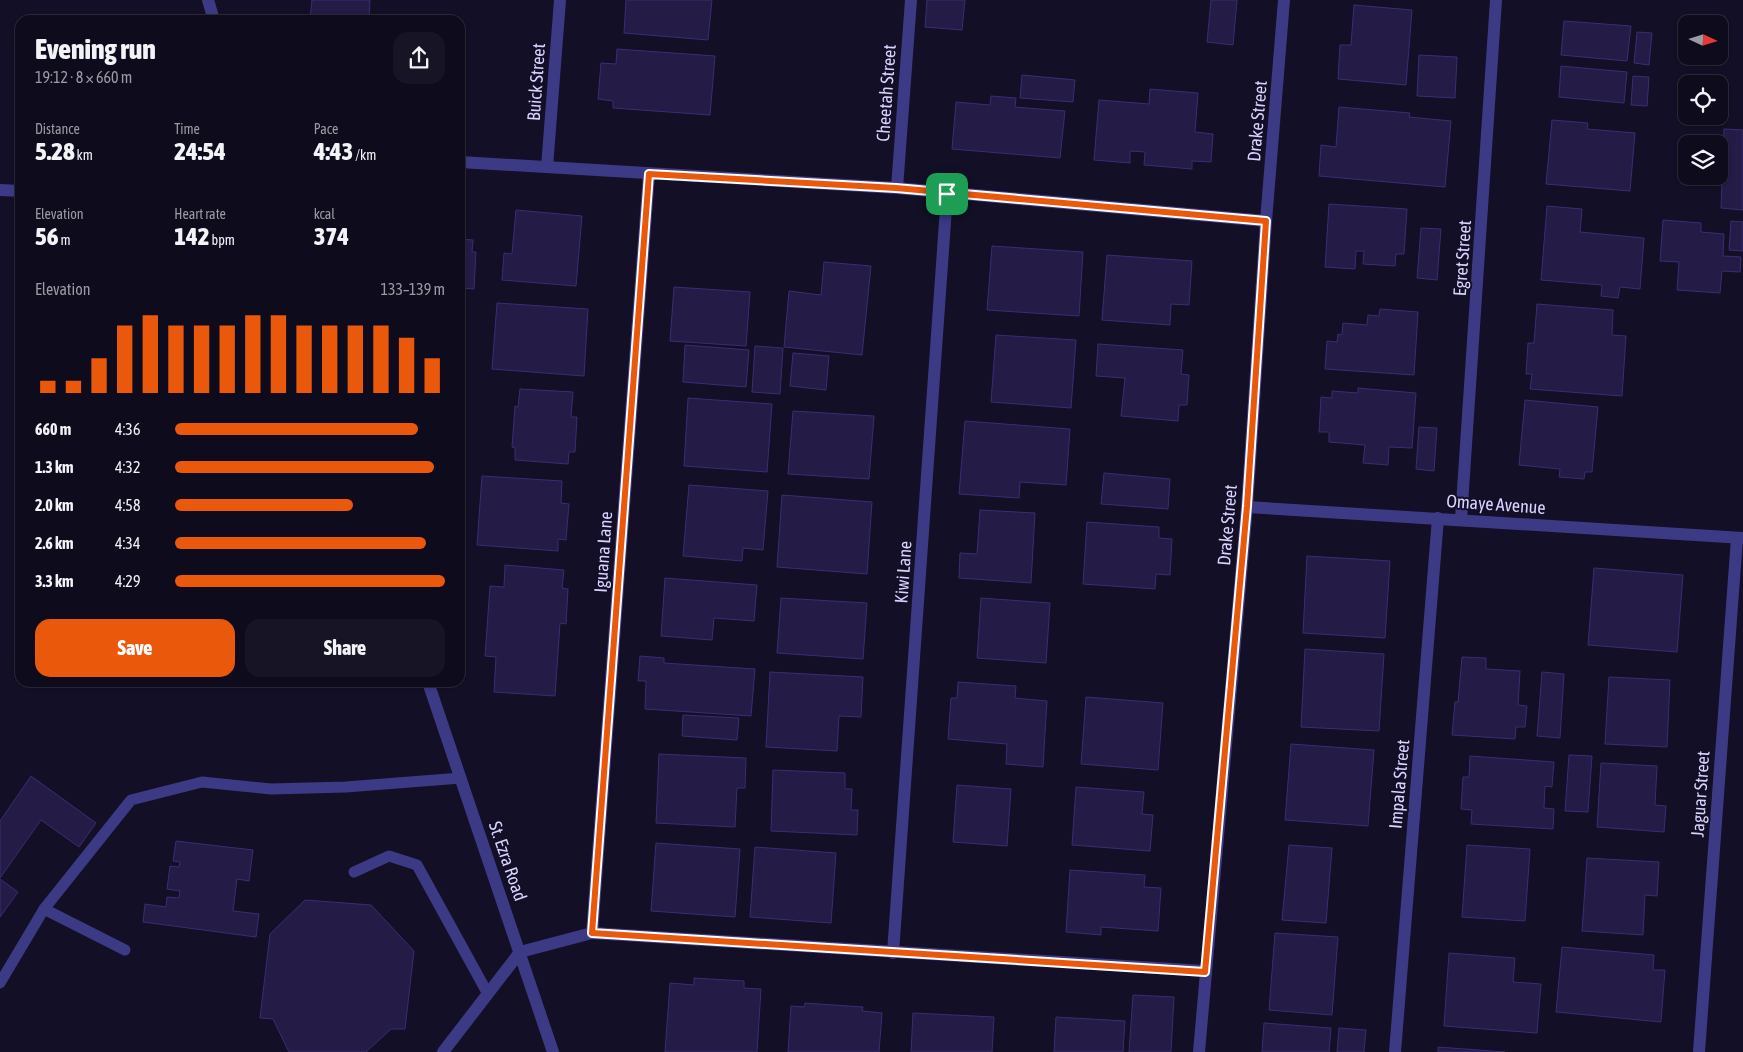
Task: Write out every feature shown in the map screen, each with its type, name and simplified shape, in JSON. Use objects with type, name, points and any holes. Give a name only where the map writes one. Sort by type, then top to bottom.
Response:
[{"type":"street","points":[[208,0],[212,15]]},
{"type":"street","name":"Buick Street","points":[[546,167],[560,0]]},
{"type":"street","name":"Cheetah Street","points":[[896,188],[911,0]]},
{"type":"street","name":"Drake Street","points":[[1199,1052],[1247,506],[1266,221],[1284,0]]},
{"type":"street","name":"Egret Street","points":[[1461,519],[1496,0]]},
{"type":"street","points":[[465,162],[896,188],[1266,221]]},
{"type":"street","name":"Iguana Lane","points":[[592,933],[649,174]]},
{"type":"street","points":[[0,190],[15,191]]},
{"type":"street","name":"Kiwi Lane","points":[[893,953],[947,194]]},
{"type":"street","name":"Omaye Avenue","points":[[1247,506],[1740,538]]},
{"type":"street","name":"Impala Street","points":[[1395,1052],[1438,518]]},
{"type":"street","name":"Jaguar Street","points":[[1699,1052],[1740,538]]},
{"type":"street","name":"St. Ezra Road","points":[[430,687],[553,1052]]},
{"type":"street","points":[[443,1052],[520,952],[592,933],[1205,972]]},
{"type":"lane","points":[[0,983],[44,909],[131,800],[202,782],[271,788],[346,787],[462,778]]},
{"type":"lane","points":[[354,872],[389,856],[417,865],[488,994]]},
{"type":"lane","points":[[44,909],[125,950]]},
{"type":"building","points":[[312,0],[370,0],[369,15],[310,15]]},
{"type":"building","points":[[626,0],[712,0],[708,40],[624,33]]},
{"type":"building","points":[[927,0],[965,0],[962,30],[925,27]]},
{"type":"building","points":[[1211,0],[1237,0],[1233,45],[1207,42]]},
{"type":"building","points":[[1354,5],[1412,10],[1406,85],[1338,79],[1340,45],[1351,45]]},
{"type":"building","points":[[1564,21],[1631,26],[1627,61],[1561,55]]},
{"type":"building","points":[[1637,32],[1652,33],[1649,65],[1634,63]]},
{"type":"building","points":[[617,49],[715,56],[710,115],[613,108],[613,101],[598,99],[601,63],[616,64]]},
{"type":"building","points":[[1419,55],[1457,57],[1455,98],[1417,96]]},
{"type":"building","points":[[1561,66],[1627,72],[1624,103],[1559,97]]},
{"type":"building","points":[[1022,75],[1075,80],[1073,102],[1020,98]]},
{"type":"building","points":[[1633,76],[1649,77],[1647,106],[1631,105]]},
{"type":"building","points":[[1150,89],[1198,93],[1195,132],[1213,134],[1211,162],[1192,161],[1192,169],[1144,165],[1145,152],[1130,151],[1130,163],[1094,160],[1099,100],[1149,104]]},
{"type":"building","points":[[991,96],[1016,98],[1015,107],[1065,111],[1060,158],[952,149],[956,102],[990,105]]},
{"type":"building","points":[[1339,107],[1410,113],[1409,117],[1451,121],[1445,187],[1319,176],[1321,145],[1336,147]]},
{"type":"building","points":[[1552,120],[1588,123],[1587,129],[1635,133],[1630,191],[1546,184]]},
{"type":"building","points":[[1724,129],[1743,130],[1743,210],[1721,208],[1722,185],[1728,185],[1728,135],[1724,135]]},
{"type":"building","points":[[1329,204],[1407,209],[1404,254],[1396,254],[1395,266],[1363,264],[1364,251],[1356,251],[1355,269],[1325,267]]},
{"type":"building","points":[[1547,206],[1582,209],[1580,232],[1644,238],[1640,289],[1620,287],[1618,298],[1601,296],[1602,285],[1541,280]]},
{"type":"building","points":[[516,210],[582,216],[576,286],[502,280],[504,253],[512,254]]},
{"type":"building","points":[[1663,220],[1701,223],[1701,232],[1724,234],[1723,256],[1741,257],[1740,272],[1722,271],[1720,293],[1677,290],[1679,262],[1660,261]]},
{"type":"building","points":[[1731,221],[1743,222],[1743,251],[1729,250]]},
{"type":"building","points":[[1421,228],[1441,229],[1437,280],[1417,278]]},
{"type":"building","points":[[465,239],[473,240],[472,252],[476,252],[474,289],[465,288]]},
{"type":"building","points":[[992,246],[1083,252],[1079,316],[987,310]]},
{"type":"building","points":[[1107,255],[1192,261],[1189,305],[1171,304],[1170,325],[1102,320]]},
{"type":"building","points":[[824,262],[871,266],[862,355],[784,347],[789,291],[821,295]]},
{"type":"building","points":[[674,287],[750,292],[746,346],[670,341]]},
{"type":"building","points":[[497,303],[588,309],[584,376],[492,369]]},
{"type":"building","points":[[1537,304],[1613,310],[1612,335],[1626,336],[1622,396],[1530,389],[1532,374],[1526,374],[1528,343],[1534,343]]},
{"type":"building","points":[[1380,309],[1418,312],[1414,375],[1325,369],[1327,341],[1337,342],[1338,334],[1342,335],[1343,323],[1367,325],[1368,315],[1379,316]]},
{"type":"building","points":[[996,335],[1076,340],[1071,408],[991,402]]},
{"type":"building","points":[[1098,344],[1183,350],[1181,374],[1189,375],[1187,405],[1179,405],[1178,421],[1121,416],[1125,378],[1096,376]]},
{"type":"building","points":[[685,345],[749,350],[746,387],[683,382]]},
{"type":"building","points":[[755,346],[783,348],[780,394],[752,392]]},
{"type":"building","points":[[793,353],[829,356],[826,390],[790,386]]},
{"type":"building","points":[[1358,388],[1416,393],[1412,448],[1389,447],[1388,465],[1363,463],[1365,445],[1329,442],[1329,432],[1319,432],[1321,397],[1332,398],[1332,391],[1358,393]]},
{"type":"building","points":[[520,389],[573,392],[571,417],[577,417],[575,452],[569,452],[568,464],[515,460],[515,448],[512,447],[515,406],[518,407]]},
{"type":"building","points":[[688,398],[772,404],[767,472],[684,466]]},
{"type":"building","points":[[1525,400],[1598,407],[1592,472],[1585,472],[1584,479],[1559,477],[1560,469],[1519,465]]},
{"type":"building","points":[[793,411],[874,416],[869,479],[788,474]]},
{"type":"building","points":[[965,421],[1070,429],[1066,485],[1020,482],[1019,498],[959,494]]},
{"type":"building","points":[[1419,427],[1437,428],[1434,471],[1416,469]]},
{"type":"building","points":[[1104,473],[1170,479],[1168,509],[1101,504]]},
{"type":"building","points":[[482,476],[562,481],[561,503],[569,504],[566,540],[558,539],[558,551],[477,545]]},
{"type":"building","points":[[689,485],[768,491],[763,550],[743,548],[742,561],[683,556]]},
{"type":"building","points":[[782,495],[872,502],[867,574],[777,567]]},
{"type":"building","points":[[980,510],[1035,513],[1031,583],[959,578],[960,553],[977,554]]},
{"type":"building","points":[[1087,522],[1159,527],[1159,538],[1172,539],[1170,575],[1156,574],[1155,589],[1083,584]]},
{"type":"building","points":[[1307,556],[1390,561],[1385,638],[1303,633]]},
{"type":"building","points":[[505,565],[564,570],[562,588],[568,589],[566,624],[560,623],[555,696],[494,692],[496,657],[485,656],[490,586],[504,587]]},
{"type":"building","points":[[1594,568],[1683,575],[1677,652],[1588,645]]},
{"type":"building","points":[[665,578],[757,585],[754,621],[714,618],[712,640],[661,636]]},
{"type":"building","points":[[781,598],[867,603],[863,659],[777,653]]},
{"type":"building","points":[[981,598],[1050,603],[1046,663],[977,658]]},
{"type":"building","points":[[1305,649],[1384,654],[1379,731],[1301,727]]},
{"type":"building","points":[[640,656],[664,658],[664,663],[755,669],[751,716],[645,709],[646,681],[638,681]]},
{"type":"building","points":[[1462,657],[1486,658],[1486,669],[1520,671],[1518,705],[1527,706],[1525,727],[1516,727],[1515,739],[1452,735],[1455,702],[1458,702]]},
{"type":"building","points":[[770,672],[863,677],[861,717],[839,716],[837,751],[766,747]]},
{"type":"building","points":[[1542,672],[1564,674],[1560,738],[1537,736]]},
{"type":"building","points":[[1609,677],[1670,680],[1667,747],[1605,744]]},
{"type":"building","points":[[958,682],[1016,686],[1015,698],[1047,701],[1043,767],[1006,764],[1007,744],[948,739],[951,698],[957,698]]},
{"type":"building","points":[[1086,697],[1163,703],[1158,770],[1081,764]]},
{"type":"building","points":[[683,715],[739,718],[737,740],[682,736]]},
{"type":"building","points":[[1291,744],[1374,750],[1368,826],[1285,820]]},
{"type":"building","points":[[659,754],[746,758],[745,788],[737,788],[735,827],[656,823]]},
{"type":"building","points":[[1569,755],[1592,756],[1588,812],[1565,811]]},
{"type":"building","points":[[1470,756],[1554,762],[1552,787],[1545,786],[1544,808],[1554,809],[1553,829],[1471,824],[1472,810],[1461,809],[1463,777],[1469,777]]},
{"type":"building","points":[[1601,763],[1657,766],[1655,805],[1666,806],[1664,832],[1597,827]]},
{"type":"building","points":[[773,770],[845,773],[845,789],[852,789],[851,810],[858,810],[857,835],[771,831]]},
{"type":"building","points":[[31,776],[96,823],[79,847],[41,820],[0,878],[0,821]]},
{"type":"building","points":[[957,785],[1011,789],[1007,846],[953,842]]},
{"type":"building","points":[[1076,787],[1144,792],[1142,814],[1153,815],[1150,851],[1072,845]]},
{"type":"building","points":[[176,841],[253,850],[249,881],[237,879],[233,911],[259,914],[256,937],[143,922],[145,904],[166,907],[167,897],[179,898],[180,891],[167,889],[170,866],[179,867],[180,862],[173,861]]},
{"type":"building","points":[[656,843],[740,849],[735,917],[651,911]]},
{"type":"building","points":[[1289,845],[1332,848],[1326,923],[1282,920]]},
{"type":"building","points":[[1467,845],[1530,849],[1525,921],[1462,917]]},
{"type":"building","points":[[755,847],[836,853],[831,923],[750,917]]},
{"type":"building","points":[[1587,858],[1659,862],[1657,896],[1645,895],[1643,935],[1582,931]]},
{"type":"building","points":[[1070,870],[1145,875],[1144,887],[1161,888],[1158,931],[1101,927],[1101,935],[1066,932]]},
{"type":"building","points":[[0,879],[18,892],[0,917]]},
{"type":"building","points":[[305,900],[371,905],[414,951],[405,1029],[391,1029],[366,1052],[289,1052],[273,1019],[260,1018],[270,934]]},
{"type":"building","points":[[1275,933],[1338,937],[1332,1015],[1269,1010]]},
{"type":"building","points":[[1562,947],[1654,955],[1653,970],[1665,970],[1661,1022],[1556,1012]]},
{"type":"building","points":[[1449,953],[1515,958],[1513,982],[1541,984],[1537,1033],[1444,1026]]},
{"type":"building","points":[[694,978],[744,981],[744,988],[761,989],[757,1052],[665,1052],[670,983],[694,985]]},
{"type":"building","points":[[1133,995],[1174,997],[1171,1052],[1129,1052]]},
{"type":"building","points":[[805,1003],[863,1007],[862,1011],[882,1013],[879,1052],[788,1052],[791,1006],[804,1007]]},
{"type":"building","points":[[913,1013],[994,1017],[992,1052],[911,1052]]},
{"type":"building","points":[[1056,1017],[1125,1021],[1123,1052],[1054,1052]]},
{"type":"building","points":[[1264,1023],[1331,1028],[1329,1052],[1262,1052]]},
{"type":"building","points":[[1339,1028],[1366,1030],[1364,1052],[1337,1052]]},
{"type":"building","points":[[1438,1047],[1505,1052],[1438,1052]]},
{"type":"route","points":[[649,174],[896,188],[947,194],[1266,221],[1247,506],[1205,972],[592,933],[649,174]]}]
